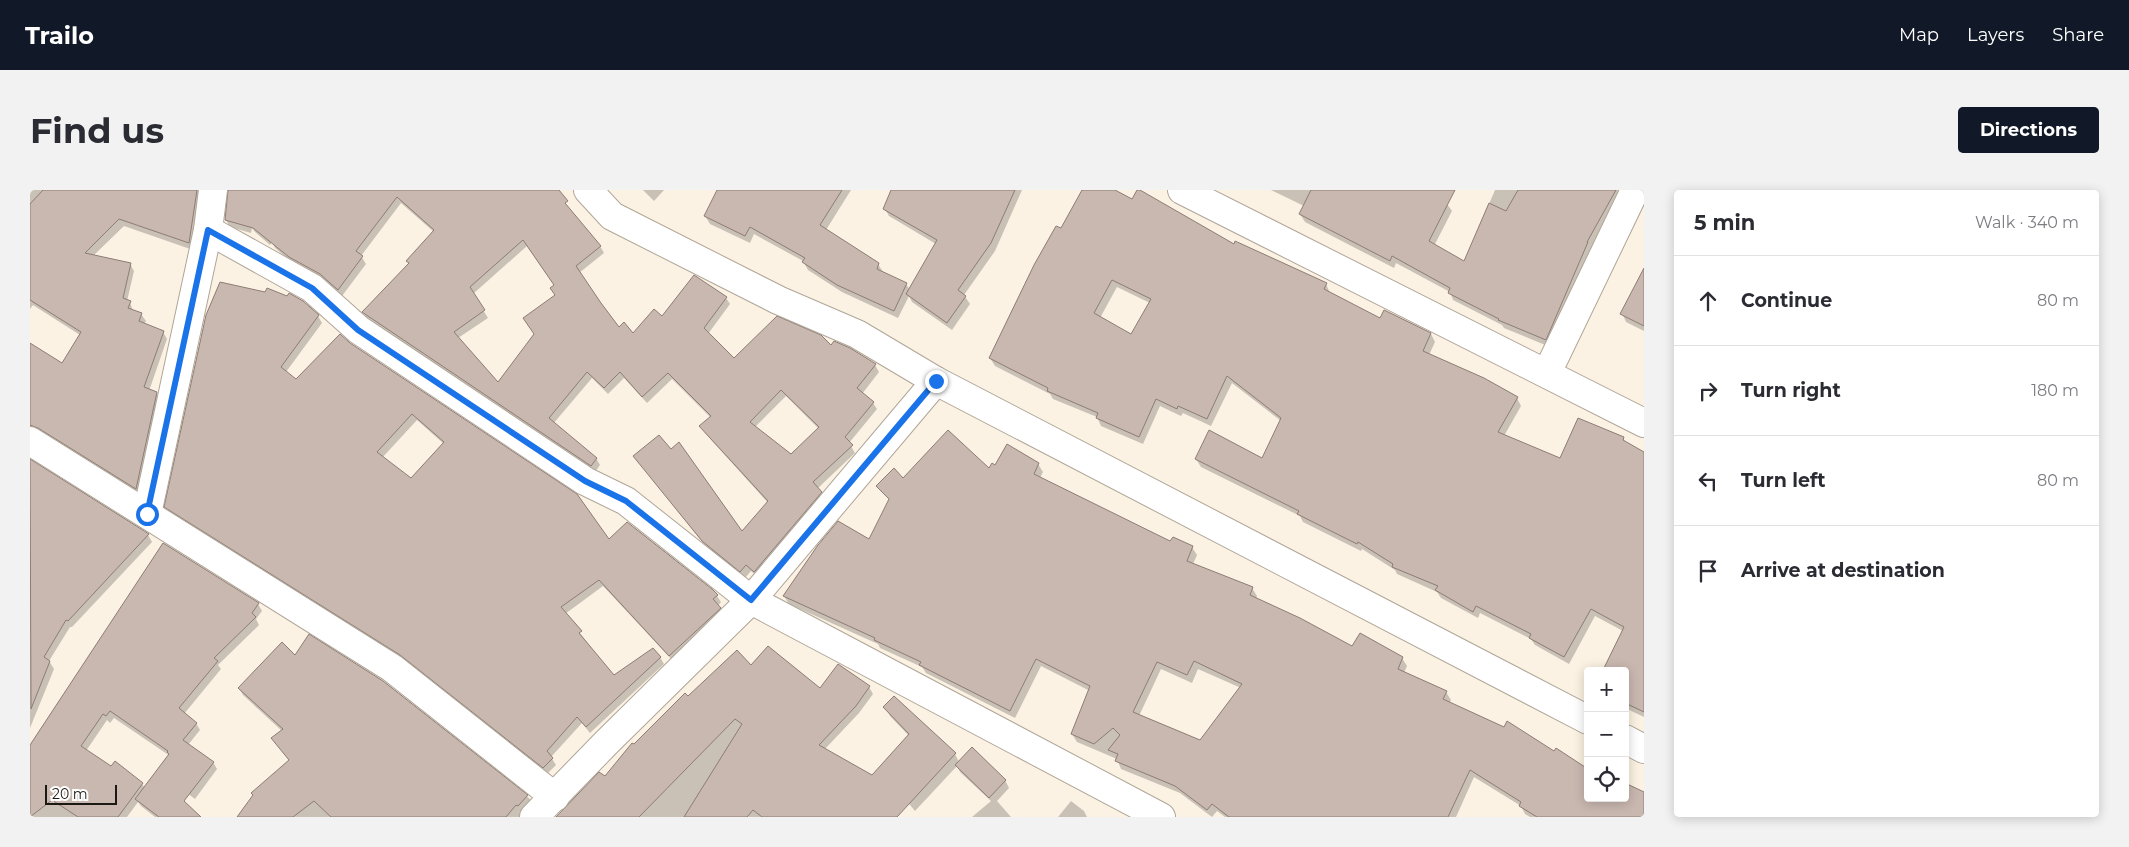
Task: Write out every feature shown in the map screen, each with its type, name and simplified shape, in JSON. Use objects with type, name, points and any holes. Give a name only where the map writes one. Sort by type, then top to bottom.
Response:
[{"type":"street","points":[[147,514],[208,230],[213,190]]},
{"type":"street","points":[[588,190],[612,216],[778,300],[857,334],[936,381],[1584,718]]},
{"type":"street","points":[[1182,190],[1644,422]]},
{"type":"street","points":[[1547,373],[1635,190]]},
{"type":"street","points":[[208,230],[312,288],[358,330],[585,481],[626,501],[751,600],[1131,811],[1161,817]]},
{"type":"street","points":[[534,817],[606,742],[751,600],[936,381]]},
{"type":"street","points":[[30,442],[392,668],[555,797]]},
{"type":"street","points":[[1629,741],[1644,749]]},
{"type":"building","points":[[43,190],[197,190],[189,243],[119,219],[85,253],[131,263],[123,298],[131,301],[128,308],[142,313],[139,321],[164,331],[144,387],[157,392],[136,489],[38,428],[30,425],[30,343],[62,363],[81,332],[30,300],[30,204]]},
{"type":"building","points":[[228,190],[559,190],[568,201],[565,203],[601,246],[576,266],[619,327],[624,322],[633,333],[654,309],[662,316],[694,275],[727,297],[704,328],[734,358],[777,316],[821,335],[831,345],[834,341],[850,348],[876,364],[857,388],[874,402],[845,437],[853,445],[813,482],[822,492],[754,572],[746,565],[740,572],[702,541],[633,456],[659,435],[671,449],[679,442],[742,531],[768,501],[699,426],[711,416],[668,373],[642,397],[620,372],[604,388],[587,372],[549,418],[597,458],[591,466],[362,312],[409,263],[406,261],[434,230],[397,197],[356,251],[363,256],[338,290],[320,274],[289,257],[253,228],[225,220]],"holes":[[[523,240],[554,285],[550,288],[555,295],[523,318],[534,334],[498,382],[454,332],[485,310],[470,287]],[[781,390],[819,427],[791,454],[750,422]]]},
{"type":"building","points":[[717,190],[842,190],[820,225],[879,263],[877,269],[907,283],[894,311],[837,285],[802,262],[805,258],[750,227],[745,236],[704,216]]},
{"type":"building","points":[[891,190],[1015,190],[991,243],[958,290],[966,296],[947,323],[906,294],[937,240],[883,209]]},
{"type":"building","points":[[1082,190],[1115,190],[1132,199],[1137,190],[1140,190],[1234,244],[1235,241],[1327,283],[1324,289],[1380,318],[1384,310],[1431,333],[1423,351],[1484,378],[1518,397],[1498,432],[1560,458],[1578,418],[1624,437],[1623,440],[1644,452],[1644,712],[1629,705],[1629,667],[1604,667],[1624,627],[1591,609],[1564,657],[1529,638],[1531,634],[1476,606],[1473,612],[1435,590],[1438,586],[1392,567],[1393,564],[1358,542],[1357,544],[1297,514],[1299,511],[1195,459],[1209,430],[1262,458],[1281,418],[1227,376],[1207,419],[1178,406],[1177,409],[1156,399],[1139,437],[1096,418],[1098,413],[1047,391],[1048,388],[989,358],[1034,265],[1056,226],[1061,228]],"holes":[[[1112,280],[1151,299],[1131,334],[1094,313]]]},
{"type":"building","points":[[1311,190],[1455,190],[1429,241],[1464,261],[1489,203],[1506,211],[1518,190],[1616,190],[1587,242],[1546,340],[1498,320],[1448,293],[1450,288],[1392,256],[1390,261],[1299,214]]},
{"type":"building","points":[[1644,268],[1644,326],[1620,314]]},
{"type":"building","points":[[220,282],[265,292],[267,288],[287,296],[289,293],[303,301],[319,315],[281,367],[296,379],[340,334],[350,343],[577,494],[609,539],[627,522],[712,589],[718,595],[713,599],[721,608],[669,656],[599,580],[561,607],[582,631],[579,633],[614,675],[653,648],[661,657],[586,727],[577,717],[547,751],[553,758],[543,768],[400,655],[164,507],[206,315]],"holes":[[[412,414],[444,442],[411,478],[377,452]]]},
{"type":"building","points":[[948,430],[989,468],[992,463],[995,465],[1007,444],[1039,463],[1034,474],[1170,541],[1173,537],[1193,546],[1187,561],[1253,587],[1250,595],[1300,618],[1352,646],[1360,633],[1403,657],[1398,669],[1447,691],[1443,699],[1504,727],[1507,721],[1554,751],[1556,748],[1584,766],[1584,802],[1629,802],[1629,785],[1644,792],[1644,817],[1537,817],[1519,806],[1521,802],[1470,770],[1448,817],[1229,817],[1212,804],[1207,810],[1175,786],[1115,761],[1118,754],[1108,750],[1120,735],[1113,728],[1094,744],[1071,734],[1090,686],[1036,659],[1010,711],[919,665],[921,662],[874,640],[875,638],[783,596],[818,545],[838,521],[869,539],[889,499],[876,486],[894,468],[903,478]],"holes":[[[1194,661],[1242,684],[1200,740],[1133,712],[1157,662],[1187,675]]]},
{"type":"building","points":[[30,459],[149,534],[68,621],[66,620],[44,657],[50,661],[31,709]]},
{"type":"building","points":[[163,543],[259,603],[252,613],[256,617],[214,658],[218,661],[179,708],[197,723],[183,740],[214,762],[184,801],[201,817],[159,817],[135,799],[169,754],[168,751],[110,711],[106,716],[103,714],[81,746],[111,766],[115,761],[143,783],[118,817],[78,817],[52,800],[30,817],[30,745]]},
{"type":"building","points":[[309,634],[383,681],[528,795],[506,817],[331,817],[314,801],[293,817],[237,817],[253,795],[251,793],[289,760],[271,738],[283,729],[238,688],[282,642],[295,655]]},
{"type":"building","points":[[768,646],[820,688],[838,664],[870,686],[856,706],[819,745],[872,775],[909,734],[883,707],[894,696],[956,753],[897,817],[762,817],[753,810],[747,817],[684,817],[742,724],[735,719],[639,817],[556,817],[599,772],[605,776],[632,743],[634,744],[685,693],[688,696],[737,650],[751,665]]},
{"type":"building","points":[[972,747],[1006,780],[989,798],[955,765]]},
{"type":"route","points":[[147,514],[208,230],[312,288],[358,330],[585,481],[626,501],[751,600],[936,381]]}]
